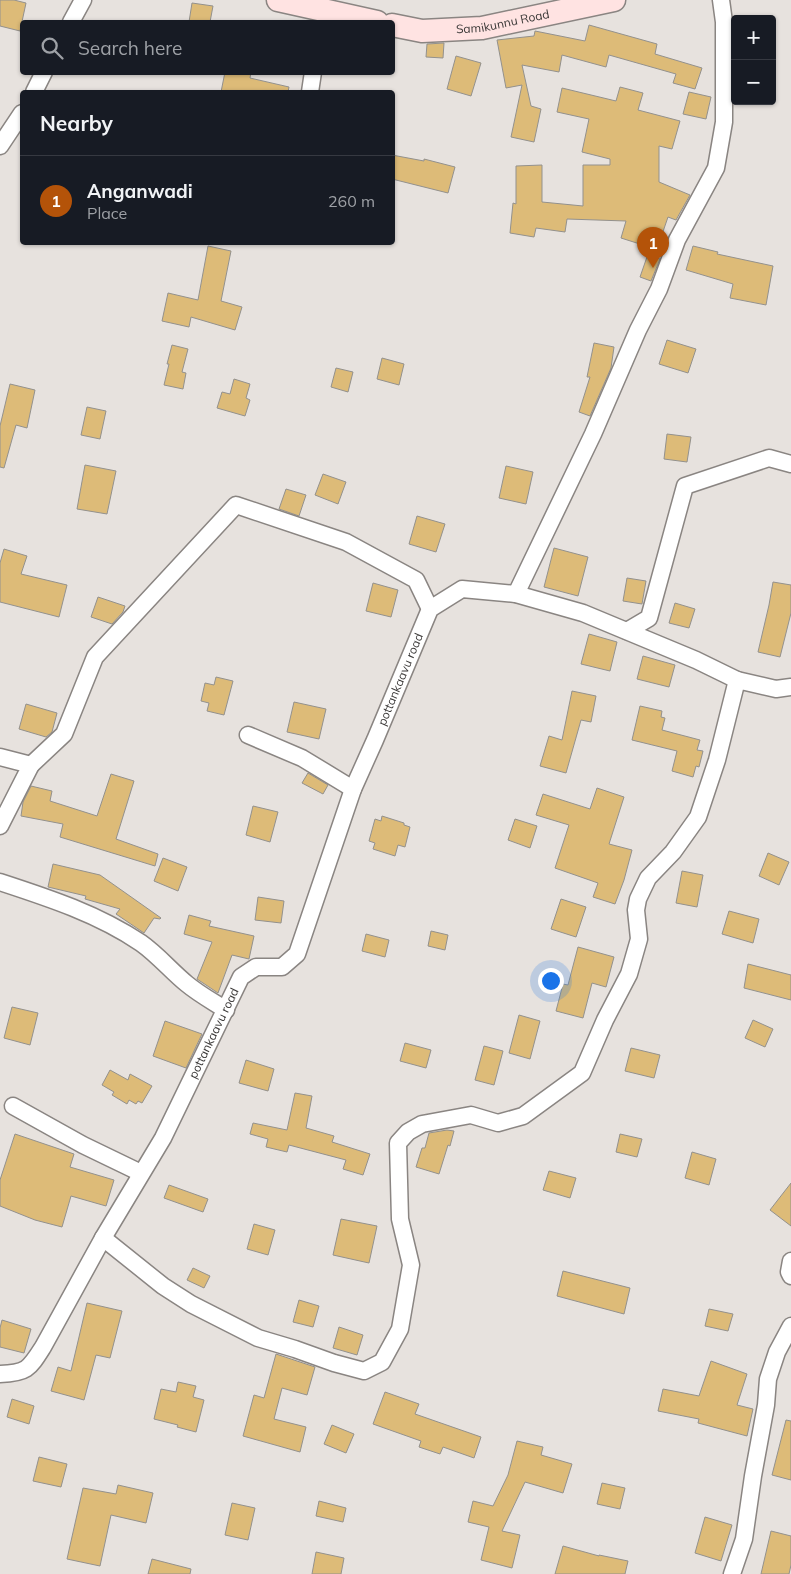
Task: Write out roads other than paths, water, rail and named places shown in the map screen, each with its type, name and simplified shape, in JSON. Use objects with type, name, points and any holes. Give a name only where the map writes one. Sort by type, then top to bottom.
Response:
[{"type":"main road","points":[[278,0],[323,17],[355,20]]},
{"type":"main road","name":"Samikunnu Road","points":[[395,26],[422,30],[482,28],[614,0]]},
{"type":"street","points":[[72,20],[83,0]]},
{"type":"street","points":[[516,594],[592,434],[638,330],[659,289],[678,240],[716,168],[725,113],[724,22],[721,0]]},
{"type":"street","points":[[35,90],[42,75]]},
{"type":"street","points":[[310,90],[313,75]]},
{"type":"street","points":[[0,146],[20,116]]},
{"type":"street","points":[[627,631],[649,618],[685,486],[769,458],[791,464]]},
{"type":"street","points":[[0,826],[31,765],[64,734],[95,657],[236,504],[346,542],[416,580],[430,609],[462,589],[516,594],[583,613],[696,660],[737,680],[776,689],[791,687]]},
{"type":"street","name":"pottankaavu road","points":[[0,1374],[19,1374],[32,1364],[43,1347],[103,1238],[163,1138],[226,1010],[240,977],[256,967],[282,967],[297,954],[353,789],[430,609]]},
{"type":"street","points":[[103,1238],[163,1286],[191,1304],[258,1338],[364,1371],[382,1362],[400,1329],[411,1265],[400,1219],[398,1143],[408,1132],[422,1124],[471,1115],[498,1123],[523,1116],[582,1073],[605,1020],[629,974],[639,939],[636,910],[638,899],[648,878],[673,852],[698,817],[718,760],[737,680]]},
{"type":"street","points":[[248,735],[302,758],[353,789]]},
{"type":"street","points":[[0,757],[31,765]]},
{"type":"street","points":[[0,882],[55,900],[103,920],[141,944],[169,966],[186,983],[226,1010]]},
{"type":"street","points":[[13,1106],[83,1146],[141,1173]]},
{"type":"street","points":[[791,1261],[789,1272],[791,1276]]},
{"type":"street","points":[[732,1574],[744,1539],[766,1405],[768,1378],[777,1352],[791,1326]]},
{"type":"place","name":"Anganwadi","points":[[653,268]]}]
